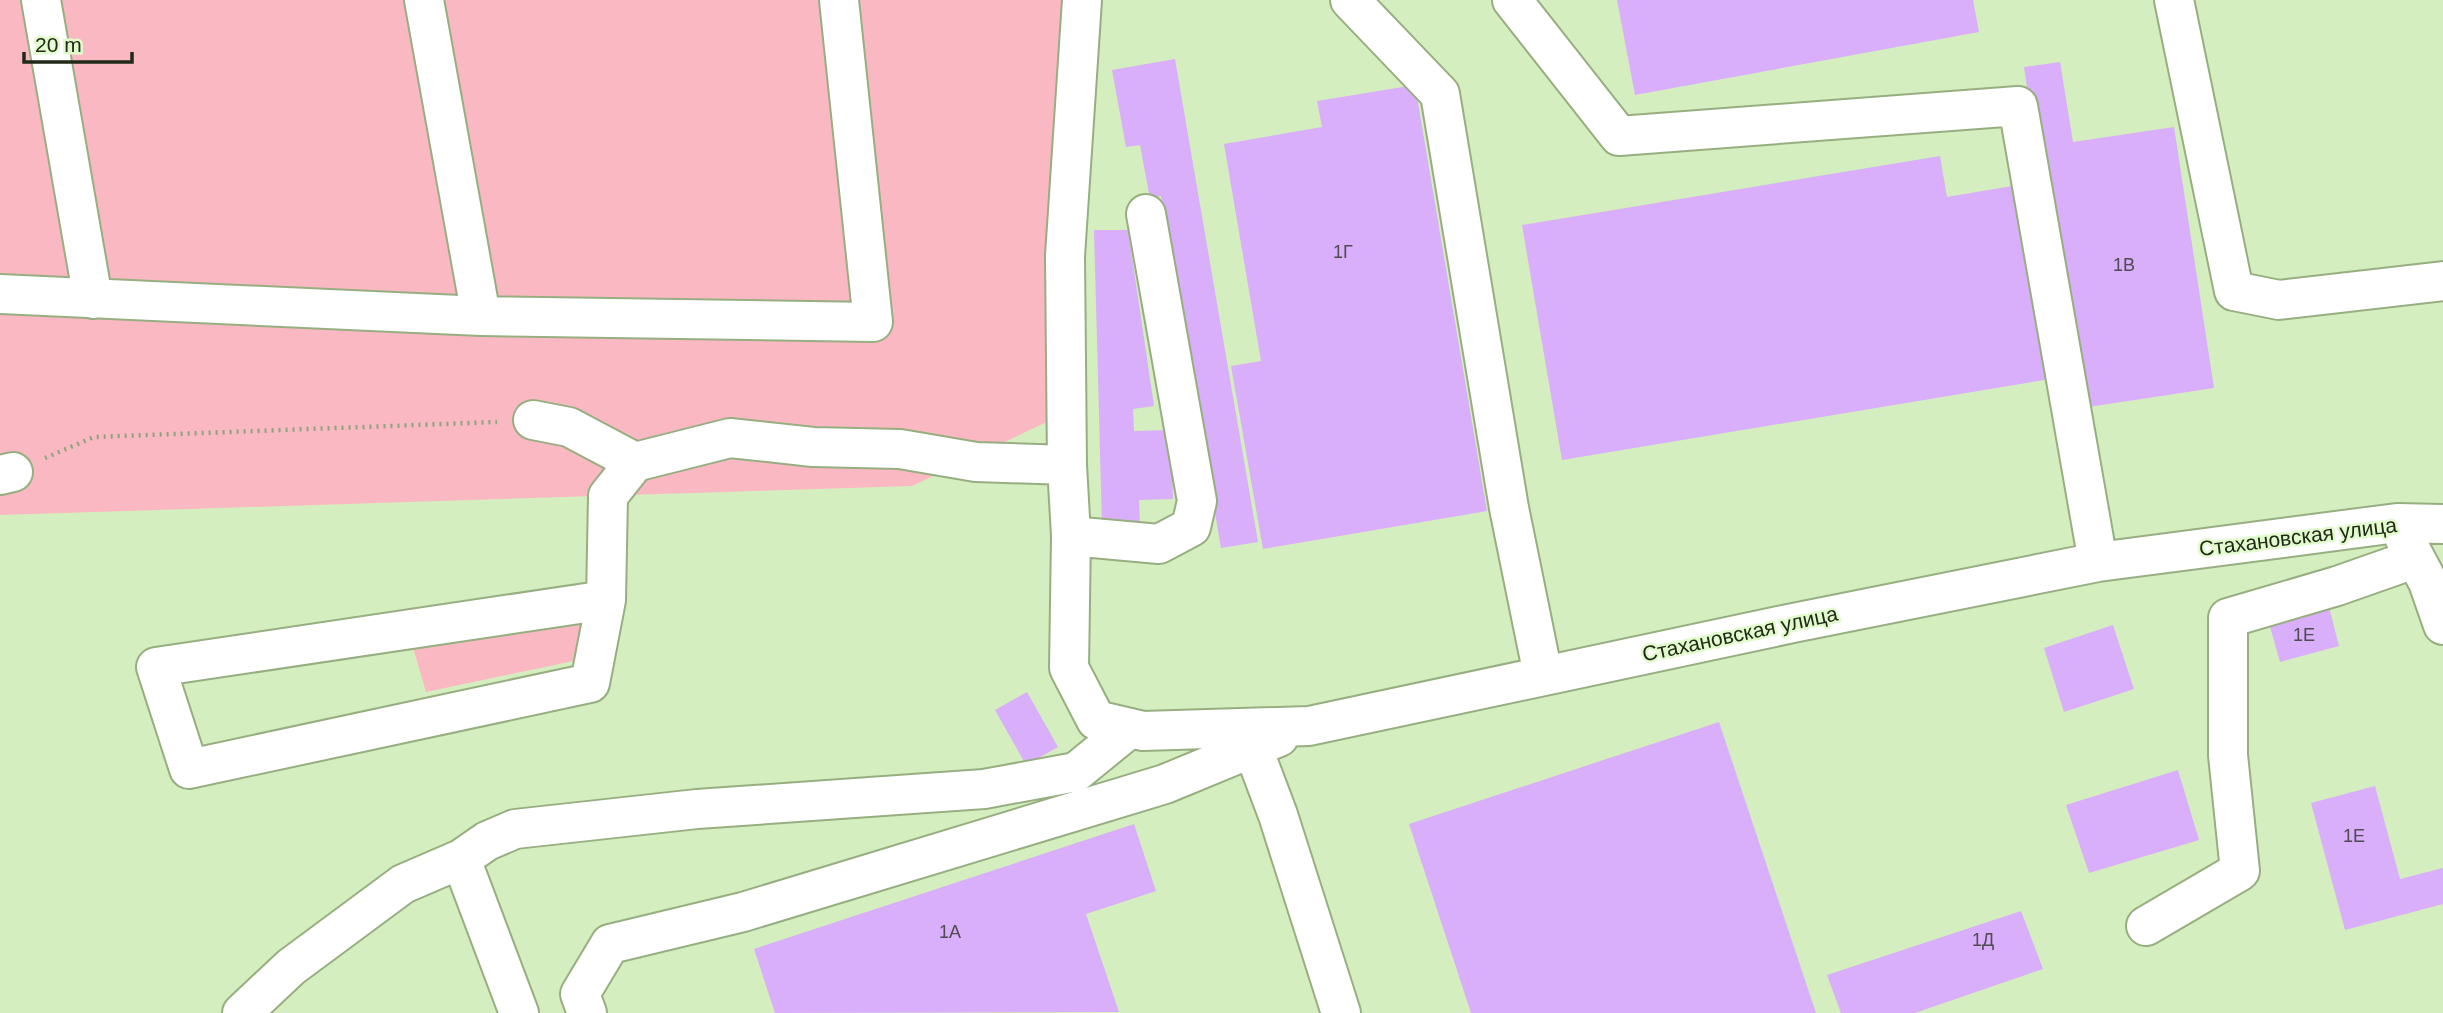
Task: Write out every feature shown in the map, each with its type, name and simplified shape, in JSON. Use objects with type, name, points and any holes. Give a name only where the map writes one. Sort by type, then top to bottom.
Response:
[{"type":"street","points":[[41,0],[93,299]]},
{"type":"street","points":[[424,0],[481,316]]},
{"type":"street","points":[[0,294],[481,316],[873,321],[839,0]]},
{"type":"street","points":[[1082,0],[1065,256],[1067,465],[1071,536],[1159,544],[1191,527],[1196,501],[1146,214]]},
{"type":"street","points":[[1350,0],[1440,94],[1509,508],[1543,675]]},
{"type":"street","points":[[1512,0],[1619,136],[2018,106],[2098,562]]},
{"type":"street","points":[[2174,0],[2234,291],[2280,300],[2443,281]]},
{"type":"street","points":[[533,420],[569,427],[635,462]]},
{"type":"street","points":[[606,600],[156,667],[189,769],[590,682],[606,600],[608,496],[635,462],[730,438],[814,447],[900,449],[976,463],[1067,465]]},
{"type":"street","points":[[2397,523],[2428,582],[2443,625]]},
{"type":"street","name":"Стахановская улица","points":[[1071,536],[1069,668],[1096,720],[1143,731],[1309,726],[1543,675],[2098,562],[2397,523],[2443,524]]},
{"type":"street","points":[[2146,926],[2240,871],[2228,755],[2228,618],[2337,586],[2414,559]]},
{"type":"street","points":[[587,1013],[580,994],[610,944],[743,912],[1165,784],[1252,746],[1309,726]]},
{"type":"street","points":[[242,1013],[291,967],[403,884],[461,859],[487,841],[515,829],[697,808],[984,789],[1076,772],[1130,728]]},
{"type":"street","points":[[1252,746],[1278,815],[1341,1013]]},
{"type":"street","points":[[461,859],[519,1013]]},
{"type":"path","points":[[7,473],[94,437],[533,420]]},
{"type":"shaded area","points":[[0,0],[1068,0],[1051,420],[912,486],[0,515]]},
{"type":"shaded area","points":[[581,620],[589,639],[583,659],[426,692],[411,641]]},
{"type":"building","points":[[1617,0],[1973,0],[1979,32],[1635,95]]},
{"type":"building","points":[[1175,59],[1258,542],[1221,548],[1161,196],[1150,199],[1140,145],[1126,147],[1112,70]]},
{"type":"building","points":[[2060,62],[2073,142],[2174,127],[2214,388],[2075,409],[2024,67]]},
{"type":"building","points":[[1415,85],[1487,511],[1263,549],[1231,366],[1261,361],[1224,144],[1322,127],[1317,101]]},
{"type":"building","points":[[1940,156],[1947,197],[2018,185],[2050,379],[1562,460],[1522,225]]},
{"type":"building","points":[[1094,230],[1128,230],[1154,406],[1133,409],[1134,431],[1171,430],[1173,499],[1139,500],[1140,525],[1102,526]]},
{"type":"building","points":[[2329,607],[2339,646],[2280,662],[2269,623]]},
{"type":"building","points":[[2113,625],[2134,689],[2064,712],[2044,648]]},
{"type":"building","points":[[1027,692],[1058,747],[1026,765],[995,710]]},
{"type":"building","points":[[1719,722],[1816,1013],[1471,1013],[1409,824]]},
{"type":"building","points":[[2178,770],[2199,840],[2089,873],[2066,805]]},
{"type":"building","points":[[2375,786],[2400,879],[2443,868],[2443,904],[2345,930],[2311,803]]},
{"type":"building","points":[[1134,824],[1156,891],[1086,914],[1119,1012],[775,1013],[754,949]]},
{"type":"building","points":[[2021,911],[2043,969],[1915,1013],[1841,1013],[1827,975]]}]
